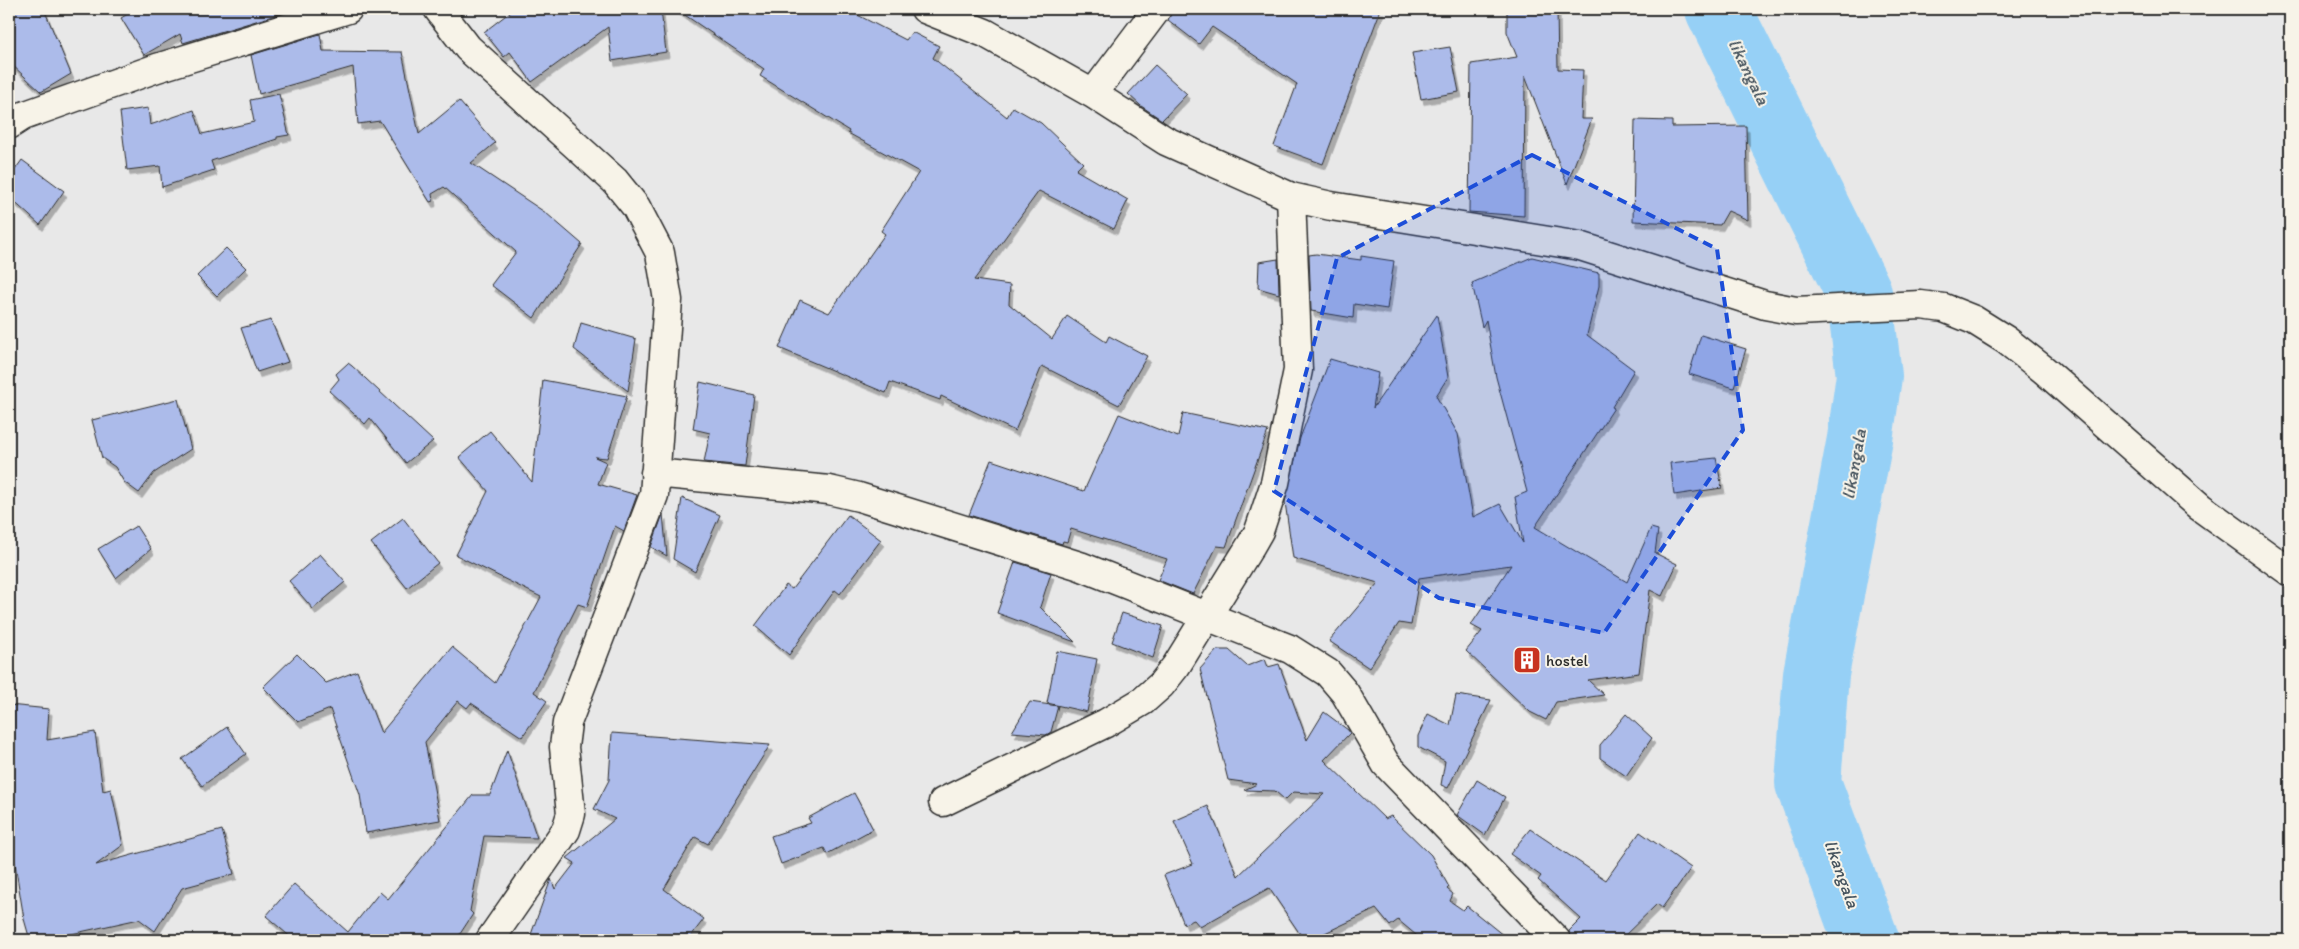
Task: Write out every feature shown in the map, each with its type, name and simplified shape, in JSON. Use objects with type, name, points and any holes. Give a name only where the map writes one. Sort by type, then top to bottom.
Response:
[{"type":"street","points":[[9,125],[24,116],[157,68],[348,9]]},
{"type":"street","points":[[438,9],[468,48],[615,181],[636,207],[660,253],[668,300],[654,495],[567,723],[564,747],[571,814],[566,830],[490,940]]},
{"type":"street","points":[[925,9],[985,33],[1093,94],[1166,141],[1291,197],[1330,206],[1580,246],[1765,305],[1796,311],[1921,305],[1944,308],[1974,320],[2006,340],[2044,370],[2200,507],[2290,572]]},
{"type":"street","points":[[1093,94],[1158,9]]},
{"type":"street","points":[[943,802],[1106,723],[1143,701],[1161,685],[1176,666],[1259,530],[1275,483],[1298,370],[1291,197]]},
{"type":"street","points":[[655,473],[829,490],[859,497],[1080,566],[1290,649],[1328,673],[1345,693],[1386,764],[1556,940]]},
{"type":"highlighted area","points":[[1532,155],[1717,249],[1743,430],[1604,633],[1439,598],[1274,491],[1337,258]]},
{"type":"building","points":[[9,9],[44,9],[71,74],[41,92],[9,62]]},
{"type":"building","points":[[136,9],[296,9],[183,43],[180,34],[144,55],[121,18]]},
{"type":"building","points":[[514,9],[633,9],[626,14],[661,10],[666,52],[612,61],[608,27],[532,82],[510,52],[504,57],[484,32]]},
{"type":"building","points":[[676,9],[846,9],[906,40],[912,32],[939,46],[933,58],[1007,117],[1013,107],[1041,123],[1083,163],[1076,170],[1128,200],[1114,229],[1039,191],[974,280],[1010,285],[1009,304],[1052,339],[1067,316],[1106,342],[1109,336],[1147,356],[1119,405],[1042,366],[1015,431],[941,396],[940,400],[890,382],[886,393],[779,348],[800,300],[829,313],[885,234],[881,231],[919,172],[848,133],[849,131],[760,76],[764,69]]},
{"type":"building","points":[[1172,9],[1381,9],[1323,164],[1274,146],[1297,84],[1212,27],[1199,44],[1168,20]]},
{"type":"building","points":[[1507,9],[1557,9],[1558,69],[1583,70],[1581,119],[1592,119],[1567,184],[1525,76],[1524,216],[1469,212],[1471,64],[1517,57],[1507,32]]},
{"type":"building","points":[[320,34],[323,51],[402,52],[419,134],[459,101],[495,143],[471,163],[546,213],[582,244],[534,318],[491,285],[516,252],[444,187],[432,194],[433,201],[430,202],[380,121],[358,124],[353,67],[259,94],[251,55]]},
{"type":"building","points":[[1450,47],[1459,92],[1421,99],[1412,53]]},
{"type":"building","points":[[1155,65],[1187,94],[1162,120],[1141,106],[1128,94]]},
{"type":"building","points":[[279,94],[289,135],[277,137],[277,139],[211,161],[214,170],[162,187],[160,166],[127,170],[120,112],[148,108],[150,125],[194,110],[202,134],[254,122],[250,100]]},
{"type":"building","points":[[1635,120],[1672,121],[1672,127],[1746,126],[1748,220],[1728,211],[1720,225],[1633,221]]},
{"type":"building","points":[[22,160],[64,191],[40,225],[9,197],[9,178]]},
{"type":"building","points":[[226,248],[246,268],[217,296],[197,276]]},
{"type":"building","points":[[1316,254],[1361,260],[1361,256],[1394,261],[1387,309],[1354,304],[1353,318],[1311,311],[1309,255]]},
{"type":"building","points":[[1532,257],[1599,273],[1599,286],[1587,335],[1634,370],[1612,407],[1614,408],[1535,527],[1627,582],[1651,528],[1658,530],[1655,553],[1677,564],[1662,596],[1650,590],[1639,673],[1588,680],[1604,695],[1556,702],[1546,720],[1530,712],[1466,651],[1482,631],[1471,625],[1511,565],[1419,578],[1411,625],[1399,623],[1369,668],[1329,641],[1378,583],[1293,558],[1285,502],[1300,438],[1330,359],[1378,373],[1373,408],[1437,315],[1448,377],[1436,396],[1458,434],[1473,517],[1500,504],[1523,543],[1515,497],[1527,492],[1496,377],[1486,320],[1482,327],[1472,283]]},
{"type":"building","points":[[1278,259],[1279,294],[1258,288],[1259,262]]},
{"type":"building","points":[[271,320],[288,362],[257,372],[241,328]]},
{"type":"building","points":[[581,323],[636,339],[628,391],[574,349]]},
{"type":"building","points":[[1701,335],[1746,349],[1734,388],[1689,374]]},
{"type":"building","points":[[348,363],[433,441],[406,463],[370,418],[365,424],[329,391],[339,379],[336,374]]},
{"type":"building","points":[[543,380],[627,396],[607,458],[595,457],[606,462],[598,484],[637,495],[624,531],[615,526],[587,607],[578,604],[534,692],[547,701],[522,737],[471,703],[467,708],[458,701],[425,742],[440,820],[366,833],[360,795],[330,709],[298,722],[263,687],[297,654],[326,683],[357,671],[381,733],[452,647],[495,683],[541,597],[456,555],[488,491],[459,457],[490,431],[532,482]]},
{"type":"building","points":[[700,382],[754,395],[745,466],[704,462],[710,433],[693,429]]},
{"type":"building","points":[[178,399],[191,449],[154,473],[139,493],[124,482],[115,467],[102,458],[92,420]]},
{"type":"building","points":[[1183,413],[1268,431],[1226,547],[1217,546],[1193,594],[1158,580],[1167,559],[1071,529],[1067,542],[1063,541],[1062,544],[969,515],[991,460],[1084,491],[1119,414],[1178,437]]},
{"type":"building","points":[[1716,458],[1722,488],[1674,495],[1670,463]]},
{"type":"building","points":[[682,498],[720,515],[695,572],[673,559]]},
{"type":"building","points":[[663,514],[667,556],[651,547]]},
{"type":"building","points":[[848,515],[881,540],[840,594],[835,590],[789,655],[755,626],[786,585],[792,589]]},
{"type":"building","points":[[403,518],[438,563],[407,588],[371,543]]},
{"type":"building","points":[[136,526],[151,549],[116,578],[98,549]]},
{"type":"building","points":[[320,554],[345,582],[313,609],[289,581]]},
{"type":"building","points":[[1015,562],[1051,573],[1040,607],[1075,642],[997,613]]},
{"type":"building","points":[[1122,613],[1163,626],[1153,658],[1112,642]]},
{"type":"building","points":[[1217,650],[1229,650],[1247,666],[1265,659],[1268,667],[1279,664],[1307,740],[1324,712],[1348,730],[1350,733],[1324,760],[1385,819],[1391,816],[1431,855],[1449,887],[1447,889],[1453,894],[1450,901],[1463,910],[1467,906],[1509,940],[1422,940],[1398,920],[1390,926],[1376,909],[1310,940],[1304,940],[1269,888],[1200,927],[1194,920],[1184,924],[1164,875],[1193,864],[1174,821],[1208,806],[1238,876],[1324,794],[1293,792],[1285,800],[1275,791],[1244,790],[1257,784],[1228,780],[1200,669]]},
{"type":"building","points":[[1057,651],[1097,659],[1087,712],[1047,703]]},
{"type":"building","points":[[1456,695],[1491,700],[1448,788],[1441,785],[1445,761],[1418,747],[1418,736],[1428,714],[1450,725]]},
{"type":"building","points":[[1030,702],[1058,706],[1051,732],[1046,735],[1012,732]]},
{"type":"building","points":[[9,705],[49,709],[47,740],[95,732],[103,791],[111,789],[123,845],[96,865],[222,830],[234,874],[182,888],[155,931],[139,919],[44,940],[30,940],[24,919],[9,827]]},
{"type":"building","points":[[1626,714],[1652,738],[1626,776],[1600,758],[1600,745]]},
{"type":"building","points":[[227,727],[246,754],[202,786],[182,759]]},
{"type":"building","points":[[612,733],[770,745],[708,844],[695,837],[664,889],[704,919],[688,940],[529,940],[551,879],[555,889],[575,863],[567,858],[615,819],[594,809],[609,780]]},
{"type":"building","points":[[507,750],[537,838],[484,836],[470,911],[473,914],[456,940],[294,940],[266,916],[294,884],[348,932],[380,892],[388,899],[473,795],[490,795]]},
{"type":"building","points":[[1477,780],[1505,797],[1485,835],[1457,815]]},
{"type":"building","points":[[854,793],[873,829],[827,854],[824,848],[781,864],[771,836],[811,823],[808,818]]},
{"type":"building","points":[[1530,829],[1606,880],[1640,832],[1691,868],[1662,908],[1657,904],[1620,940],[1571,940],[1569,931],[1581,919],[1538,880],[1541,876],[1510,854]]},
{"type":"waterway","name":"likangala","points":[[1718,9],[1859,293],[1869,376],[1860,439],[1816,674],[1808,783],[1866,940]]},
{"type":"place","name":"hostel","points":[[1527,660]]}]
